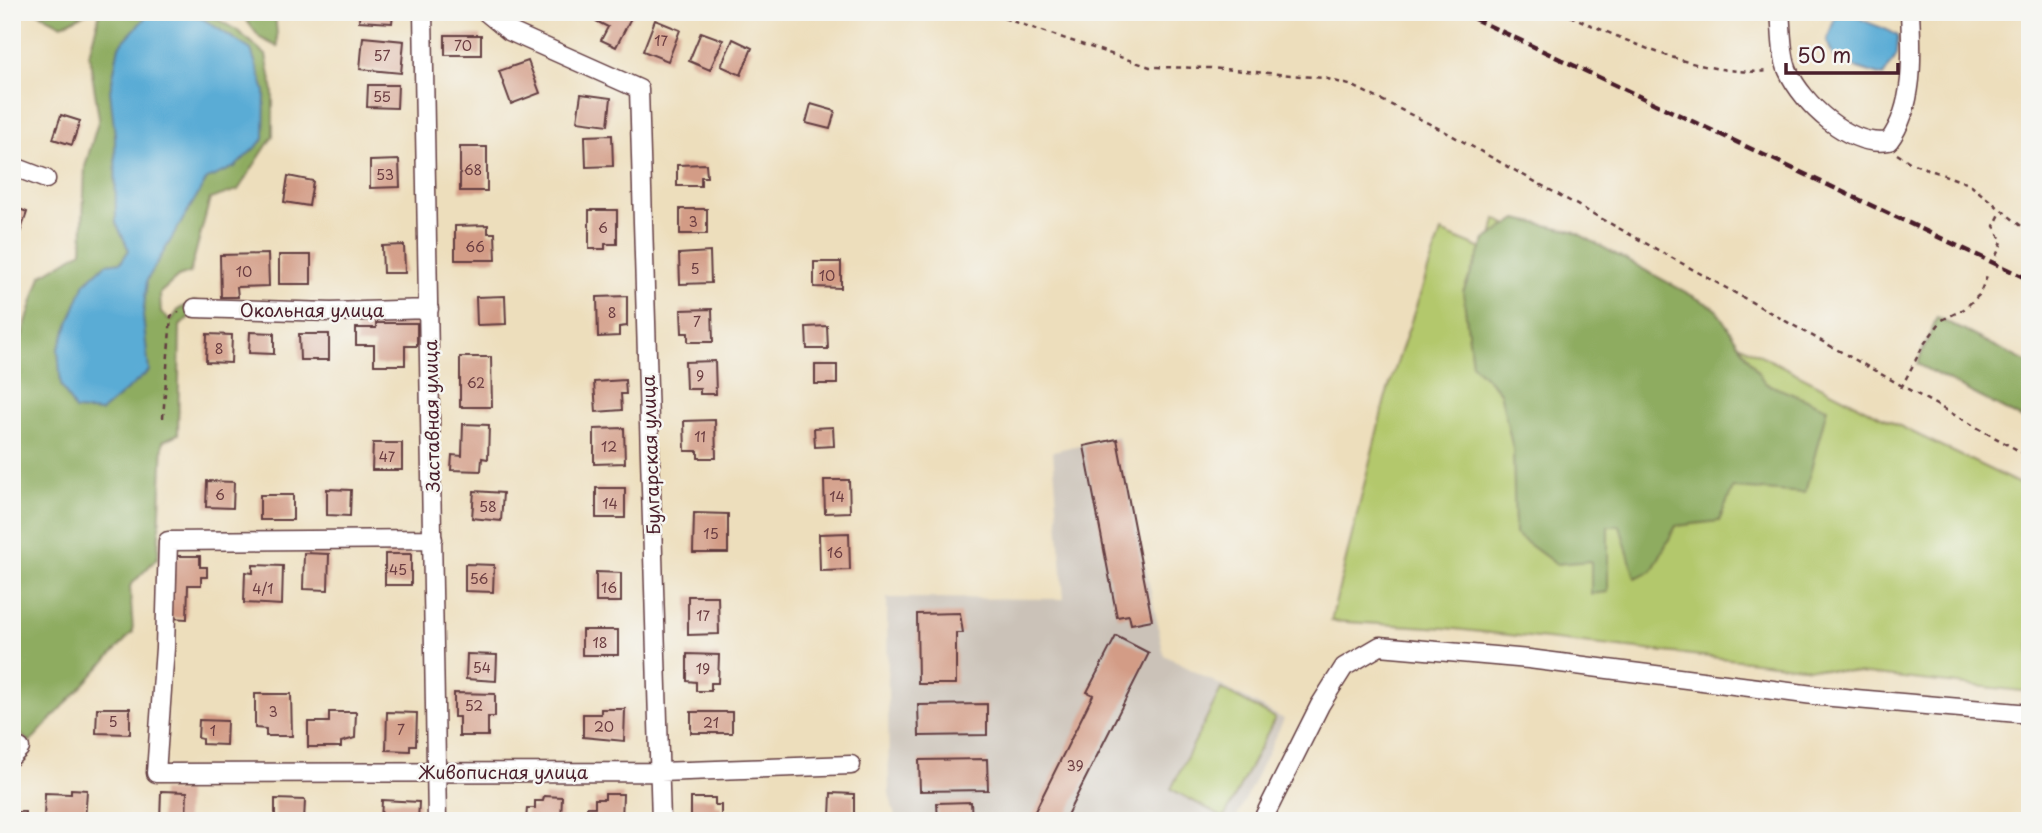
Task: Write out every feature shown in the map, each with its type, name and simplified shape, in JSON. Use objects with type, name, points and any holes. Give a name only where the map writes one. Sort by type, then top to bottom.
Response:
[{"type":"street","name":"Заставная улица","points":[[423,12],[437,821]]},
{"type":"street","name":"Булгарская улица","points":[[486,12],[509,30],[639,89],[661,821]]},
{"type":"street","points":[[1780,12],[1787,69],[1806,99],[1834,124],[1859,138],[1880,143],[1889,141],[1897,130],[1909,87],[1910,12]]},
{"type":"street","points":[[12,166],[46,178]]},
{"type":"street","name":"Окольная улица","points":[[195,308],[331,312],[429,309]]},
{"type":"street","name":"Живописная улица","points":[[433,539],[168,541],[165,648],[156,773],[660,772],[851,765]]},
{"type":"street","points":[[1262,821],[1320,705],[1344,667],[1380,646],[1529,659],[1821,696],[2030,714]]},
{"type":"path","points":[[985,12],[1150,67],[1282,73],[1324,78],[1353,86],[1444,131],[1901,388],[2030,457]]},
{"type":"path","points":[[1561,12],[1594,28],[1692,64],[1748,73],[1787,69]]},
{"type":"path","points":[[1880,143],[1911,163],[1969,184],[2030,233]]},
{"type":"path","points":[[1996,256],[2002,242],[1994,226],[2001,212]]},
{"type":"path","points":[[1901,388],[1924,344],[1942,320],[1964,309],[1979,295],[1989,272]]},
{"type":"path","points":[[163,418],[170,316],[195,308]]},
{"type":"shaded area","points":[[1118,436],[1164,655],[1284,719],[1235,821],[896,821],[889,793],[887,598],[1064,599],[1053,451]]},
{"type":"green space","points":[[37,12],[89,12],[62,25]]},
{"type":"green space","points":[[100,12],[205,12],[238,31],[266,55],[273,91],[273,136],[238,190],[210,199],[190,273],[178,277],[160,293],[161,313],[171,321],[179,309],[196,301],[200,306],[180,326],[178,434],[163,441],[158,557],[130,586],[133,632],[30,742],[12,728],[12,366],[41,276],[82,251],[85,167],[99,118],[89,54]]},
{"type":"green space","points":[[240,12],[275,12],[278,47],[260,38]]},
{"type":"green space","points":[[1496,219],[1885,419],[2030,489],[2030,692],[1445,628],[1331,621],[1385,399],[1441,232],[1489,252]]},
{"type":"green space","points":[[1517,219],[1573,231],[1715,308],[1765,383],[1827,408],[1805,493],[1733,488],[1719,521],[1676,526],[1652,571],[1635,578],[1620,526],[1608,526],[1608,592],[1591,594],[1591,561],[1556,564],[1515,534],[1513,449],[1500,392],[1472,364],[1463,292],[1485,240]]},
{"type":"green space","points":[[1937,317],[2030,364],[2030,423],[1917,364]]},
{"type":"green space","points":[[1221,689],[1275,718],[1224,818],[1171,789]]},
{"type":"water","points":[[161,12],[183,12],[203,19],[251,50],[265,91],[264,139],[235,167],[207,179],[147,280],[143,316],[149,371],[101,412],[75,410],[61,385],[58,350],[85,283],[106,264],[121,262],[129,250],[116,223],[115,136],[110,91],[119,46],[146,17]]},
{"type":"water","points":[[1853,14],[1898,36],[1897,55],[1883,76],[1835,61],[1827,41],[1835,17]]},
{"type":"building","points":[[360,12],[393,12],[392,23],[359,21]]},
{"type":"building","points":[[553,12],[574,12],[570,20]]},
{"type":"building","points":[[600,12],[634,12],[616,47],[601,40],[608,27],[596,21]]},
{"type":"building","points":[[655,20],[680,30],[668,61],[643,51]]},
{"type":"building","points":[[701,32],[723,40],[710,70],[689,61]]},
{"type":"building","points":[[445,35],[481,35],[481,55],[445,55]]},
{"type":"building","points":[[363,37],[404,41],[401,73],[360,69]]},
{"type":"building","points":[[733,39],[752,48],[741,75],[721,66]]},
{"type":"building","points":[[528,61],[540,93],[511,104],[499,71]]},
{"type":"building","points":[[368,85],[398,85],[397,108],[367,107]]},
{"type":"building","points":[[581,94],[611,98],[608,125],[577,121]]},
{"type":"building","points":[[811,104],[835,111],[830,129],[806,123]]},
{"type":"building","points":[[61,115],[80,121],[72,145],[53,139]]},
{"type":"building","points":[[612,135],[613,166],[586,167],[585,136]]},
{"type":"building","points":[[460,147],[487,147],[487,191],[460,191]]},
{"type":"building","points":[[399,160],[400,187],[370,188],[370,161]]},
{"type":"building","points":[[706,164],[707,177],[701,177],[701,186],[677,186],[677,165]]},
{"type":"building","points":[[288,176],[313,181],[309,206],[284,202]]},
{"type":"building","points":[[12,206],[27,212],[18,239],[12,237]]},
{"type":"building","points":[[680,209],[707,209],[707,234],[680,234]]},
{"type":"building","points":[[589,210],[617,210],[617,244],[605,244],[605,249],[589,249]]},
{"type":"building","points":[[488,225],[488,233],[495,233],[496,260],[455,260],[455,226]]},
{"type":"building","points":[[404,245],[405,273],[383,273],[382,246]]},
{"type":"building","points":[[710,252],[711,283],[680,284],[679,254]]},
{"type":"building","points":[[268,254],[269,286],[237,287],[238,297],[221,297],[220,255]]},
{"type":"building","points":[[279,255],[311,255],[311,284],[279,284]]},
{"type":"building","points":[[814,262],[841,262],[841,288],[814,287]]},
{"type":"building","points":[[505,296],[506,324],[477,325],[476,297]]},
{"type":"building","points":[[627,296],[627,326],[619,327],[619,336],[598,337],[597,297]]},
{"type":"building","points":[[712,309],[713,342],[688,342],[688,333],[682,333],[681,310]]},
{"type":"building","points":[[376,323],[417,323],[417,346],[405,346],[405,365],[374,365],[374,345],[356,345],[356,328],[376,328]]},
{"type":"building","points":[[827,326],[828,349],[807,349],[806,327]]},
{"type":"building","points":[[250,332],[274,333],[274,354],[249,353]]},
{"type":"building","points":[[207,334],[232,335],[231,363],[206,362]]},
{"type":"building","points":[[299,334],[329,334],[329,360],[300,360]]},
{"type":"building","points":[[460,357],[491,357],[492,407],[460,407]]},
{"type":"building","points":[[715,361],[716,394],[700,394],[700,389],[686,389],[685,362]]},
{"type":"building","points":[[815,365],[837,365],[837,384],[815,384]]},
{"type":"building","points":[[625,380],[626,394],[621,394],[622,410],[596,412],[594,382]]},
{"type":"building","points":[[715,420],[716,458],[698,458],[698,451],[685,451],[684,421]]},
{"type":"building","points":[[463,424],[489,425],[488,459],[482,458],[481,471],[451,470],[452,455],[462,456]]},
{"type":"building","points":[[833,427],[834,446],[815,447],[814,428]]},
{"type":"building","points":[[624,428],[625,463],[594,464],[594,429]]},
{"type":"building","points":[[1117,439],[1152,620],[1131,624],[1129,615],[1117,617],[1084,446]]},
{"type":"building","points":[[373,443],[402,443],[402,470],[372,470]]},
{"type":"building","points":[[824,480],[849,480],[850,512],[825,513]]},
{"type":"building","points":[[207,481],[234,482],[233,508],[206,507]]},
{"type":"building","points":[[596,488],[625,488],[625,518],[596,518]]},
{"type":"building","points":[[327,489],[351,490],[350,516],[327,515]]},
{"type":"building","points":[[474,491],[503,493],[501,521],[472,518]]},
{"type":"building","points":[[260,495],[293,495],[293,520],[260,520]]},
{"type":"building","points":[[694,513],[728,514],[728,553],[693,553]]},
{"type":"building","points":[[849,533],[850,570],[820,571],[819,534]]},
{"type":"building","points":[[304,553],[329,554],[328,590],[303,589]]},
{"type":"building","points":[[385,554],[411,554],[411,585],[385,585]]},
{"type":"building","points":[[172,556],[200,556],[200,567],[207,567],[207,577],[201,577],[201,585],[188,585],[187,619],[171,618]]},
{"type":"building","points":[[465,564],[494,565],[493,592],[465,591]]},
{"type":"building","points":[[253,565],[283,566],[282,605],[244,603],[245,572],[253,573]]},
{"type":"building","points":[[596,572],[621,573],[621,602],[596,602]]},
{"type":"building","points":[[688,596],[718,596],[719,634],[688,635]]},
{"type":"building","points":[[960,613],[963,633],[956,633],[956,684],[918,684],[917,614]]},
{"type":"building","points":[[582,630],[618,630],[618,655],[582,655]]},
{"type":"building","points":[[1116,636],[1149,653],[1064,821],[1030,821],[1093,695],[1087,692]]},
{"type":"building","points":[[467,654],[497,655],[496,681],[466,679]]},
{"type":"building","points":[[687,654],[719,655],[718,683],[711,683],[711,691],[696,691],[696,682],[687,681]]},
{"type":"building","points":[[454,693],[495,694],[495,717],[488,717],[488,736],[459,736],[459,717],[454,717]]},
{"type":"building","points":[[255,694],[291,694],[292,736],[266,736],[266,729],[255,728]]},
{"type":"building","points":[[987,704],[987,735],[919,736],[918,705]]},
{"type":"building","points":[[97,708],[130,708],[130,734],[96,733]]},
{"type":"building","points":[[601,709],[625,709],[624,741],[583,737],[583,714],[601,714]]},
{"type":"building","points":[[329,712],[356,712],[355,738],[341,742],[341,747],[308,747],[308,722],[329,722]]},
{"type":"building","points":[[387,712],[417,713],[416,745],[410,745],[410,751],[386,750]]},
{"type":"building","points":[[691,712],[732,712],[732,733],[691,733]]},
{"type":"building","points":[[199,720],[227,721],[226,745],[202,744],[202,739],[198,738]]},
{"type":"building","points":[[987,759],[988,790],[920,791],[919,760]]},
{"type":"building","points":[[71,789],[87,790],[85,821],[44,821],[45,793],[71,794]]},
{"type":"building","points":[[161,791],[187,792],[186,821],[160,821]]},
{"type":"building","points":[[831,793],[854,794],[854,819],[830,818]]},
{"type":"building","points":[[605,794],[623,794],[622,821],[587,821],[587,807],[595,807],[595,799],[605,799]]},
{"type":"building","points":[[544,796],[562,797],[561,821],[526,821],[527,808],[535,808],[535,801],[543,801]]},
{"type":"building","points":[[691,798],[715,798],[715,805],[721,805],[721,821],[691,821]]},
{"type":"building","points":[[275,799],[305,800],[304,821],[275,821]]},
{"type":"building","points":[[382,800],[419,802],[418,821],[381,821]]},
{"type":"building","points":[[971,802],[972,821],[938,821],[937,803]]},
{"type":"building","points":[[12,812],[25,812],[25,821],[12,821]]},
{"type":"railway","points":[[1460,12],[2030,280]]}]
